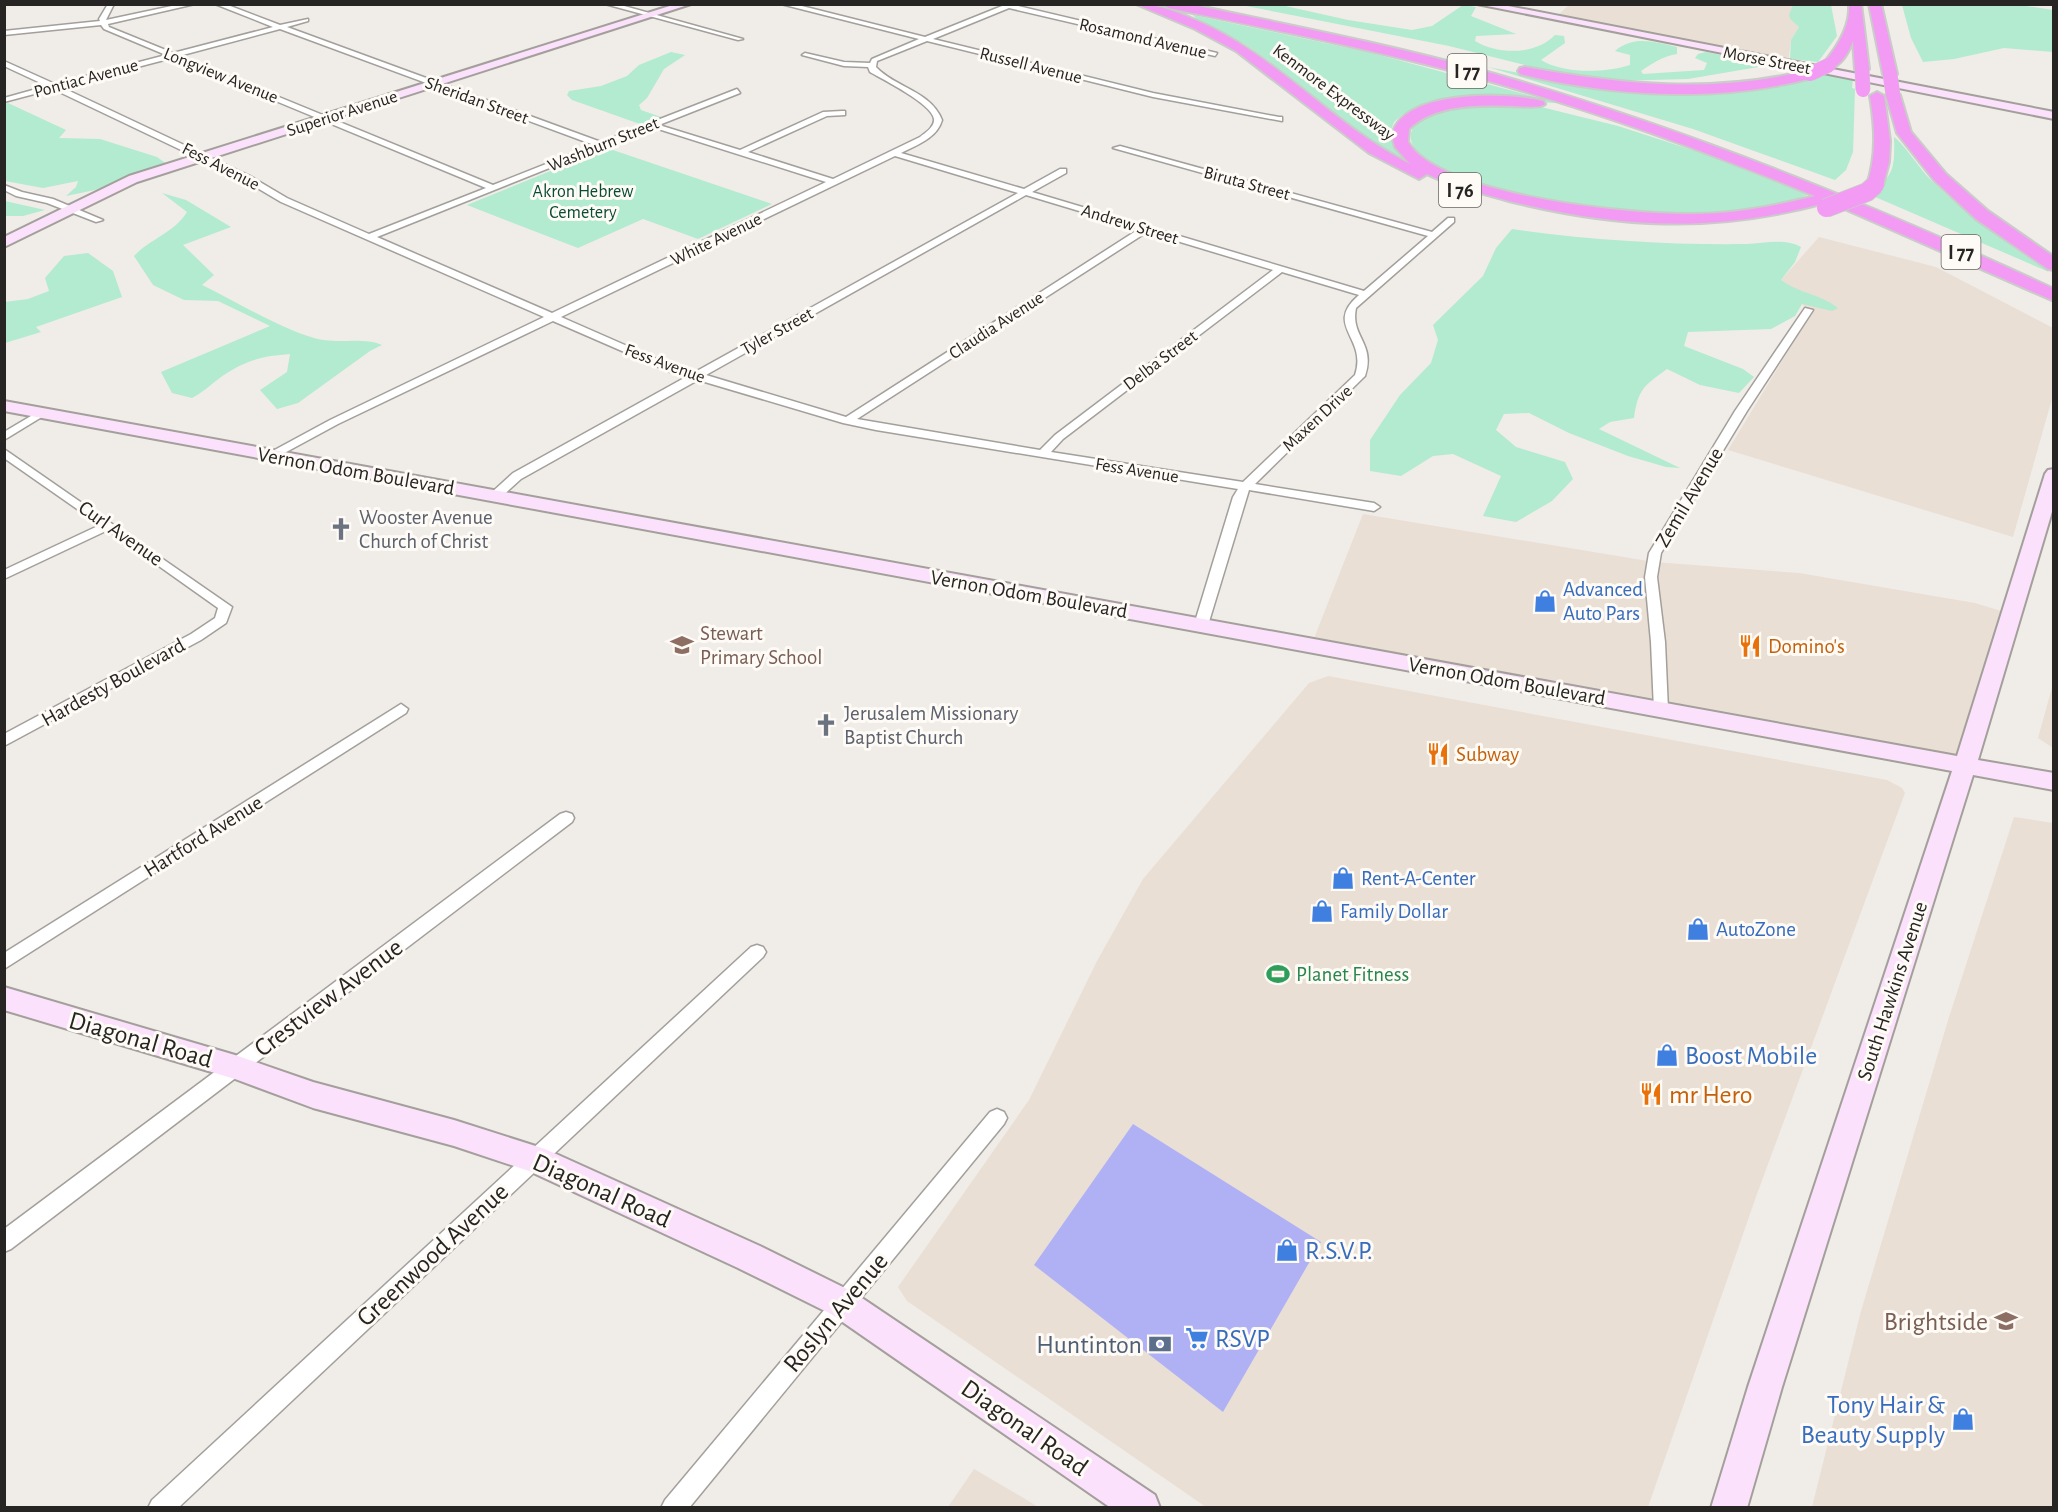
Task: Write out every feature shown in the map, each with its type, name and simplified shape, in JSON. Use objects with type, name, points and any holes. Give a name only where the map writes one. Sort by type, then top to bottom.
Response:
[{"type":"highway","name":"Kenmore Expressway","points":[[1142,4],[1180,17],[1224,38],[1255,57],[1382,155],[1410,170],[1458,189],[1504,202],[1571,216],[1660,226],[1737,225],[1802,216],[1821,204]]},
{"type":"highway","name":"I 77","points":[[1169,4],[1385,51],[1519,85],[1606,113],[1804,184],[1950,247],[2054,296]]},
{"type":"highway","points":[[1204,4],[1402,48],[1559,77],[1651,88],[1727,88],[1778,82],[1810,74],[1835,61],[1844,49],[1855,9]]},
{"type":"highway","points":[[1868,148],[1877,93],[1874,4]]},
{"type":"highway","points":[[1855,9],[1876,71],[1877,93],[1904,133],[1940,177],[1982,215],[2054,265]]},
{"type":"highway","name":"I 77","points":[[1402,48],[1605,105],[1742,150],[1884,205],[2054,283]]},
{"type":"highway","name":"I 76","points":[[1821,204],[1867,192],[1875,185],[1883,157],[1884,140],[1877,93]]},
{"type":"highway","points":[[1755,167],[1619,121],[1528,102],[1471,102],[1427,109],[1410,118],[1400,131],[1399,139],[1402,147],[1422,164],[1466,184],[1555,207],[1598,214],[1650,218],[1745,216],[1783,211],[1821,204],[1855,179]]},
{"type":"street","points":[[103,23],[102,19],[111,4]]},
{"type":"street","points":[[4,33],[103,23],[192,4]]},
{"type":"street","name":"Sheridan Street","points":[[218,4],[601,145]]},
{"type":"street","points":[[608,4],[740,39]]},
{"type":"street","name":"Superior Avenue","points":[[4,243],[133,179],[687,4]]},
{"type":"street","name":"Russell Avenue","points":[[784,4],[1153,95],[1279,119]]},
{"type":"street","name":"Morse Street","points":[[1481,4],[2054,116]]},
{"type":"street","points":[[806,55],[844,64],[872,65],[874,60],[881,56],[1004,5]]},
{"type":"street","name":"Rosamond Avenue","points":[[1004,5],[1215,54]]},
{"type":"street","name":"Pontiac Avenue","points":[[4,100],[306,20]]},
{"type":"street","name":"Longview Avenue","points":[[103,23],[106,28],[494,188]]},
{"type":"street","name":"Fess Avenue","points":[[4,63],[247,178],[284,200],[673,370],[847,421],[1374,507]]},
{"type":"street","name":"White Avenue","points":[[273,455],[334,422],[928,135],[936,127],[938,119],[930,107],[873,70],[872,65]]},
{"type":"street","name":"Washburn Street","points":[[369,237],[737,91]]},
{"type":"street","points":[[740,153],[826,114],[842,113]]},
{"type":"street","points":[[653,125],[833,182]]},
{"type":"street","name":"Biruta Street","points":[[1117,148],[1435,235]]},
{"type":"street","name":"Andrew Street","points":[[894,153],[1365,294]]},
{"type":"street","name":"Tyler Street","points":[[495,496],[517,476],[1064,171]]},
{"type":"street","points":[[6,186],[19,194],[50,201],[99,220]]},
{"type":"street","name":"Maxen Drive","points":[[1201,626],[1239,498],[1245,487],[1360,376],[1365,358],[1363,348],[1351,328],[1348,314],[1351,307],[1451,220]]},
{"type":"street","name":"Claudia Avenue","points":[[847,421],[1145,229]]},
{"type":"street","name":"Delba Street","points":[[1043,454],[1059,437],[1280,269]]},
{"type":"street","name":"Zemil Avenue","points":[[1662,710],[1659,642],[1651,577],[1655,553],[1741,411],[1808,310]]},
{"type":"street","name":"Vernon Odom Boulevard","points":[[4,406],[2054,782]]},
{"type":"street","points":[[4,437],[41,413]]},
{"type":"street","name":"Curl Avenue","points":[[4,452],[218,600],[225,607],[221,620]]},
{"type":"street","name":"South Hawkins Avenue","points":[[1729,1508],[1768,1377],[1965,765],[2054,474]]},
{"type":"street","points":[[4,575],[109,525]]},
{"type":"street","name":"Hardesty Boulevard","points":[[4,741],[196,637],[221,620]]},
{"type":"street","name":"Hartford Avenue","points":[[4,962],[401,709]]},
{"type":"street","name":"Crestview Avenue","points":[[4,1242],[566,818]]},
{"type":"street","name":"Greenwood Avenue","points":[[160,1508],[757,951]]},
{"type":"street","name":"Diagonal Road","points":[[4,998],[235,1067],[313,1095],[454,1133],[535,1159],[749,1257],[842,1303],[1142,1508]]},
{"type":"street","name":"Roslyn Avenue","points":[[673,1508],[996,1118]]},
{"type":"shaded area","points":[[1793,4],[1791,20],[1799,27],[1791,40],[1788,63],[1556,17],[1569,5]]},
{"type":"shaded area","points":[[1819,237],[1936,267],[2053,328],[2053,395],[2013,537],[1728,450],[1811,313],[1802,304],[1796,291],[1781,280]]},
{"type":"shaded area","points":[[1363,514],[1654,562],[1799,573],[1975,603],[2011,614],[1965,765],[1311,646]]},
{"type":"shaded area","points":[[1328,676],[1887,780],[1902,788],[1905,793],[1757,1194],[1648,1507],[1206,1507],[907,1301],[898,1287],[1029,1100],[1097,961],[1143,879],[1309,683]]},
{"type":"shaded area","points":[[2053,684],[2054,748],[2038,738]]},
{"type":"shaded area","points":[[2014,817],[2053,823],[2053,1507],[1812,1507],[1861,1311],[1949,1017]]},
{"type":"shaded area","points":[[974,1469],[1022,1497],[1038,1507],[948,1507]]},
{"type":"green space","points":[[2013,4],[2053,10],[2053,52],[2004,48],[1954,59],[1923,62],[1911,38],[1902,5]]},
{"type":"green space","points":[[1241,5],[1281,5],[1348,20],[1412,30],[1432,26],[1463,5],[1476,7],[1471,16],[1516,34],[1476,36],[1475,41],[1495,49],[1517,51],[1538,46],[1555,35],[1564,36],[1565,43],[1541,60],[1550,65],[1573,70],[1609,70],[1630,65],[1630,55],[1615,51],[1637,41],[1677,47],[1677,54],[1654,63],[1641,71],[1643,74],[1704,70],[1707,63],[1695,58],[1698,54],[1706,52],[1770,65],[1688,79],[1613,81],[1549,71],[1449,46]]},
{"type":"green space","points":[[1793,5],[1831,5],[1837,36],[1818,62],[1790,59],[1791,40],[1799,27],[1789,15]]},
{"type":"green space","points":[[1193,15],[1372,53],[1558,103],[1446,100],[1413,109],[1394,122],[1389,136],[1396,149],[1419,170],[1373,142],[1266,59],[1244,44],[1203,24]]},
{"type":"green space","points":[[671,52],[685,55],[664,69],[647,98],[639,105],[641,110],[661,117],[650,123],[640,124],[572,100],[567,95],[569,91],[601,86],[627,76],[639,65]]},
{"type":"green space","points":[[1488,67],[1552,79],[1725,91],[1768,88],[1828,74],[1853,79],[1852,88],[1855,89],[1853,152],[1846,170],[1835,180],[1693,129]]},
{"type":"green space","points":[[8,103],[66,130],[59,138],[100,139],[157,157],[168,165],[95,190],[66,196],[76,187],[78,181],[43,188],[5,181],[4,104]]},
{"type":"green space","points":[[1482,104],[1533,105],[1618,126],[1708,155],[1808,195],[1769,206],[1724,212],[1675,214],[1623,211],[1523,196],[1440,169],[1419,155],[1411,138],[1412,129],[1418,122],[1427,115],[1441,110]]},
{"type":"green space","points":[[1894,137],[1928,177],[1947,194],[1989,229],[2049,272],[1873,196],[1891,170],[1894,157]]},
{"type":"green space","name":"Akron Hebrew Cemetery","points":[[607,148],[772,204],[698,239],[643,219],[578,248],[467,205]]},
{"type":"green space","points":[[162,193],[186,200],[231,227],[183,245],[214,275],[202,285],[300,334],[322,340],[366,341],[382,345],[370,351],[298,403],[277,409],[260,390],[287,372],[290,354],[265,357],[243,364],[192,398],[172,393],[161,372],[270,326],[218,301],[184,300],[153,285],[134,256],[176,225],[187,212]]},
{"type":"green space","points":[[5,201],[45,210],[23,216],[5,216]]},
{"type":"green space","points":[[1512,229],[1658,243],[1775,242],[1795,244],[1801,247],[1795,262],[1781,280],[1796,289],[1824,299],[1838,308],[1832,311],[1802,304],[1795,316],[1771,329],[1688,332],[1684,346],[1743,369],[1754,377],[1739,393],[1700,385],[1667,369],[1643,389],[1634,418],[1610,422],[1599,429],[1680,468],[1666,467],[1628,456],[1569,433],[1529,413],[1504,414],[1496,430],[1516,447],[1565,462],[1573,479],[1552,501],[1516,522],[1483,516],[1501,476],[1453,454],[1433,456],[1401,476],[1370,471],[1370,440],[1400,395],[1431,363],[1438,340],[1433,325],[1483,276],[1496,248]]},
{"type":"green space","points":[[88,253],[113,271],[122,297],[36,327],[41,332],[5,343],[5,302],[28,299],[49,291],[45,278],[64,256]]},
{"type":"building","name":"RSVP","points":[[1133,1124],[1321,1242],[1223,1412],[1034,1265]]},
{"type":"place","name":"Wooster Avenue Church of Christ","points":[[341,529]]},
{"type":"place","name":"Advanced Auto Pars","points":[[1545,601]]},
{"type":"place","name":"Stewart Primary School","points":[[682,645]]},
{"type":"place","name":"Domino's","points":[[1750,646]]},
{"type":"place","name":"Jerusalem Missionary Baptist Church","points":[[826,725]]},
{"type":"place","name":"Subway","points":[[1438,754]]},
{"type":"place","name":"Rent-A-Center","points":[[1343,878]]},
{"type":"place","name":"Family Dollar","points":[[1322,911]]},
{"type":"place","name":"AutoZone","points":[[1698,929]]},
{"type":"place","name":"Planet Fitness","points":[[1278,974]]},
{"type":"place","name":"Boost Mobile","points":[[1667,1055]]},
{"type":"place","name":"mr Hero","points":[[1651,1094]]},
{"type":"place","name":"R.S.V.P.","points":[[1287,1250]]},
{"type":"place","name":"Brightside","points":[[2006,1321]]},
{"type":"place","name":"RSVP","points":[[1197,1338]]},
{"type":"place","name":"Huntinton","points":[[1160,1344]]},
{"type":"place","name":"Tony Hair & Beauty Supply","points":[[1963,1419]]}]
